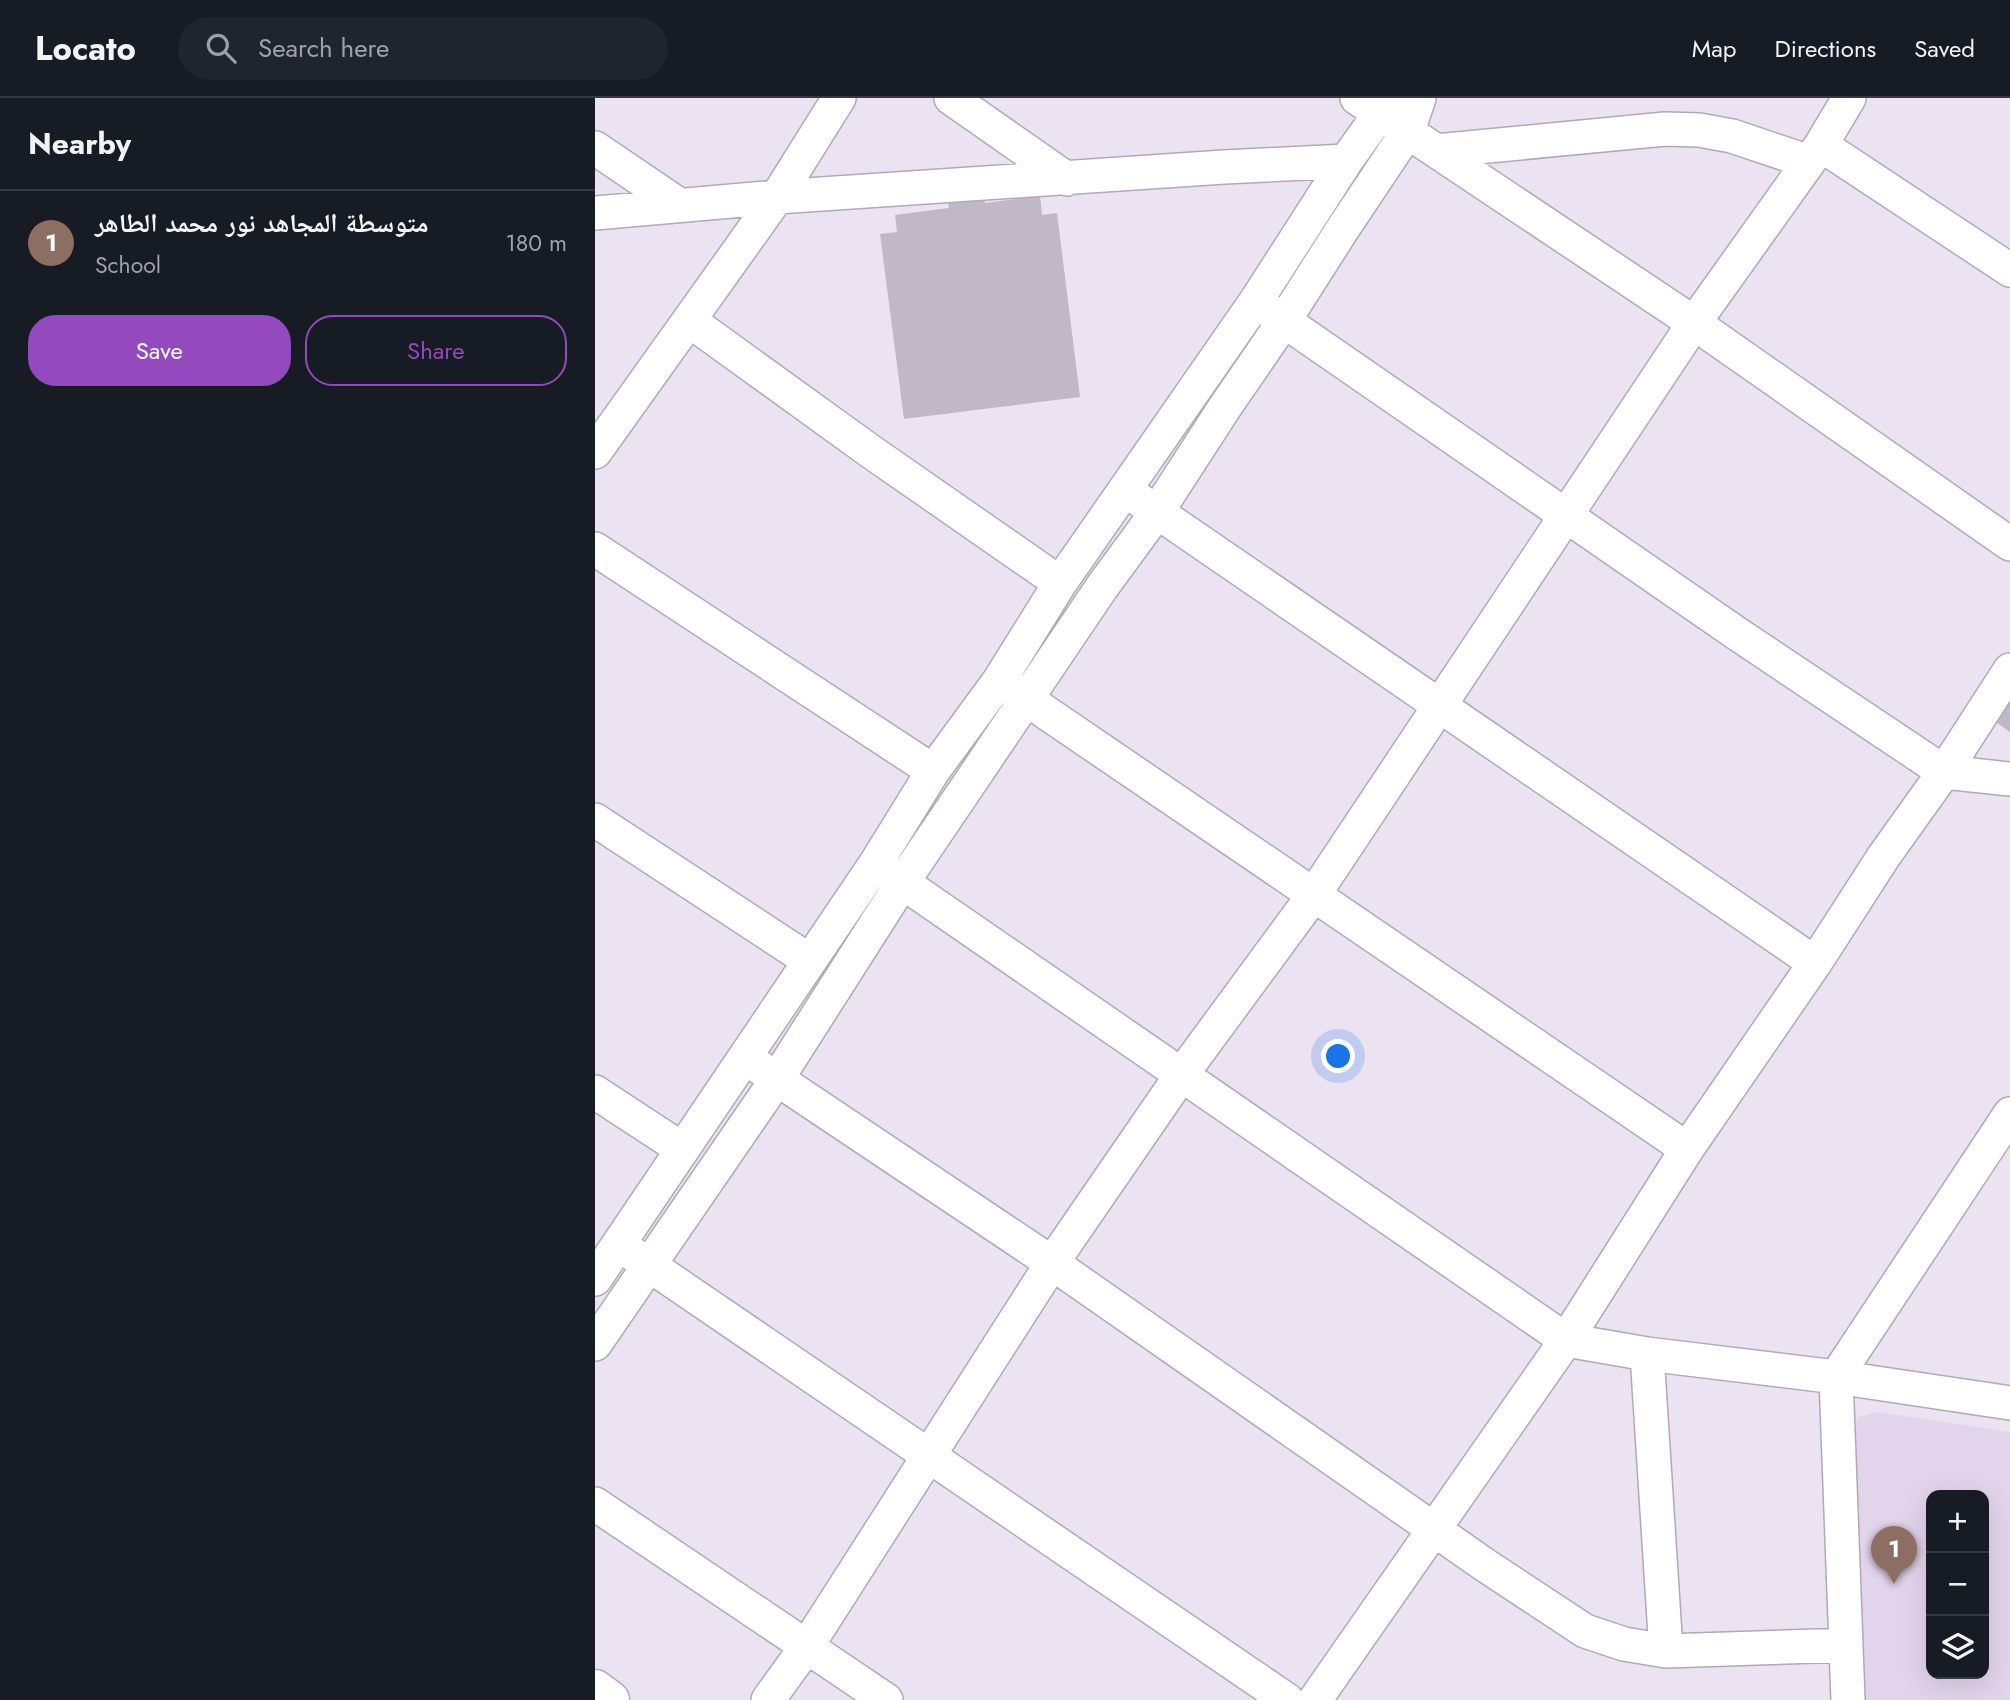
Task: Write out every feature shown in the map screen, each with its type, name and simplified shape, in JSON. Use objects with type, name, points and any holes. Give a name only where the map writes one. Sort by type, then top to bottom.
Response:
[{"type":"street","points":[[595,452],[777,197],[839,98]]},
{"type":"street","points":[[951,98],[1067,179]]},
{"type":"street","points":[[595,1344],[777,1079],[902,883],[1102,587],[1157,512],[1284,321],[1408,131],[1419,98]]},
{"type":"street","points":[[768,1700],[807,1646],[1052,1264],[1182,1074],[1313,895],[1694,323],[1815,153],[1849,98]]},
{"type":"street","points":[[595,1279],[876,863],[933,771],[999,681],[1060,583],[1256,301],[1346,161],[1375,103],[1436,151],[1694,323],[2010,544]]},
{"type":"street","points":[[1436,151],[1677,129],[1699,130],[1815,153],[2010,270]]},
{"type":"street","points":[[595,148],[679,205]]},
{"type":"street","points":[[595,213],[777,197],[1346,161]]},
{"type":"street","points":[[1256,301],[1739,635],[1944,772],[2010,779]]},
{"type":"street","points":[[691,321],[870,451],[1060,583]]},
{"type":"street","points":[[1124,489],[1815,963]]},
{"type":"street","points":[[595,548],[933,771]]},
{"type":"street","points":[[1315,1700],[1566,1340],[1687,1149],[1815,963],[1884,856],[1944,772],[2010,670]]},
{"type":"street","points":[[999,681],[1687,1149]]},
{"type":"street","points":[[595,820],[810,961]]},
{"type":"street","points":[[876,863],[1566,1340],[1647,1354],[1836,1377],[2010,1404]]},
{"type":"street","points":[[744,1057],[1052,1264],[1485,1565],[1585,1631],[1624,1644],[1666,1651],[1846,1645]]},
{"type":"street","points":[[595,1092],[682,1149]]},
{"type":"street","points":[[1848,1700],[1836,1377],[2010,1114]]},
{"type":"street","points":[[618,1244],[1287,1700]]},
{"type":"street","points":[[1647,1354],[1666,1651]]},
{"type":"street","points":[[595,1504],[886,1700]]},
{"type":"street","points":[[595,1689],[610,1700]]},
{"type":"shaded area","points":[[1877,1412],[2010,1432],[2010,1700],[1862,1700],[1850,1429],[1859,1417]]},
{"type":"building","points":[[983,192],[985,203],[1040,196],[1042,215],[1057,213],[1080,397],[904,419],[880,234],[897,232],[895,215],[949,208],[947,196]]},
{"type":"building","points":[[2010,700],[2010,732],[1996,722]]},
{"type":"place","name":"متوسطة المجاهد نور محمد الطاهر","points":[[1894,1584]]}]
